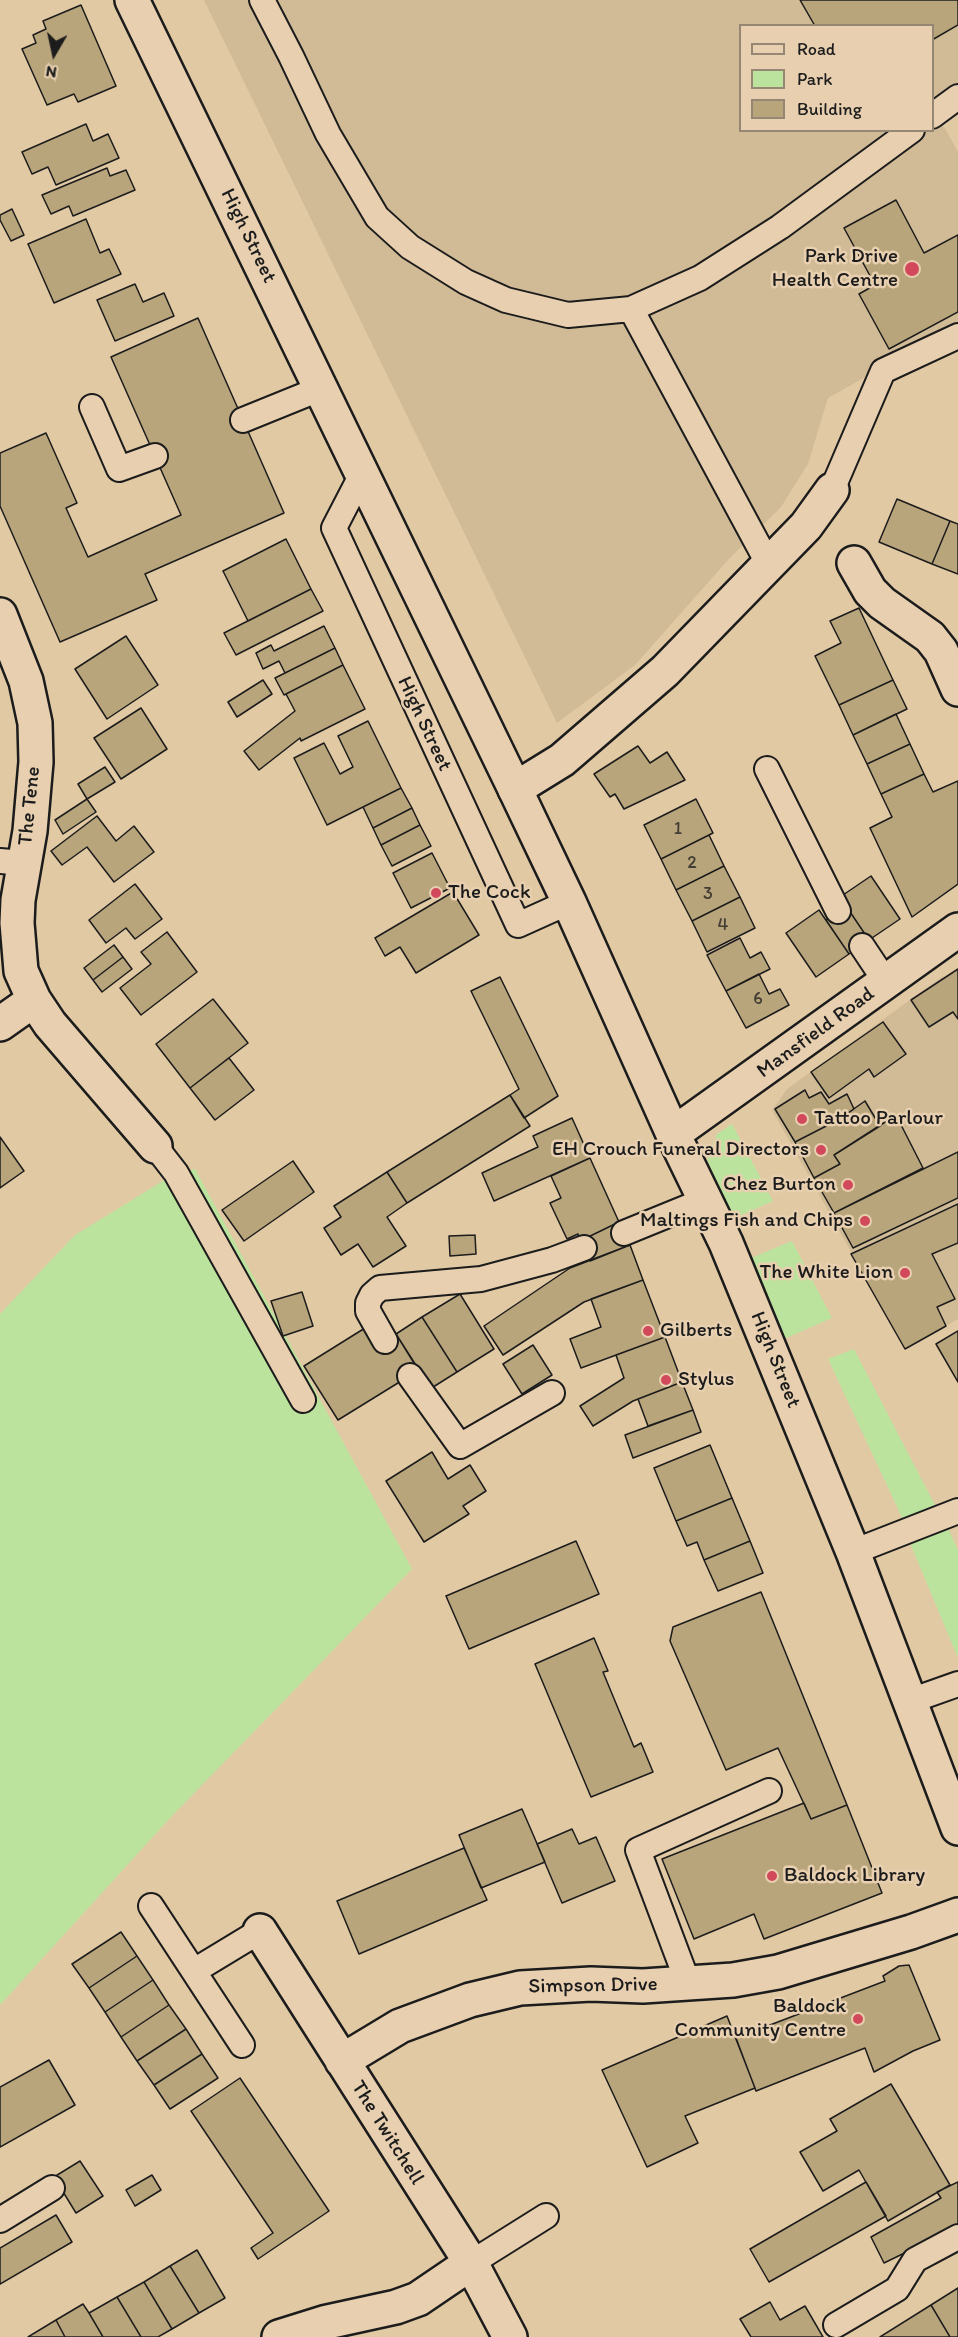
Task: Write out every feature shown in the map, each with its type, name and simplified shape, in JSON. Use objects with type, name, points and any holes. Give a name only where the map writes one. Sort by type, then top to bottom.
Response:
[{"type":"street","name":"High Street","points":[[132,0],[363,472],[569,902],[673,1134],[731,1254],[853,1552],[910,1701],[948,1771],[958,1828]]},
{"type":"street","points":[[515,789],[562,760],[665,671],[806,526],[832,490]]},
{"type":"street","points":[[854,563],[870,591],[882,603],[930,637],[941,651],[958,689]]},
{"type":"street","name":"The Tene","points":[[0,615],[26,681],[35,723],[36,762],[30,831],[12,862],[18,900],[21,971],[34,1000],[50,1024],[155,1146]]},
{"type":"street","name":"Mansfield Road","points":[[673,1134],[958,930]]},
{"type":"street","points":[[0,1023],[34,1000]]},
{"type":"street","name":"Simpson Drive","points":[[342,2061],[409,2022],[470,2000],[520,1988],[591,1984],[643,1986],[733,1980],[778,1972],[911,1932],[958,1915]]},
{"type":"street","name":"The Twitchell","points":[[260,1931],[471,2263],[510,2337]]},
{"type":"street","points":[[279,2337],[327,2322],[396,2307],[418,2299],[471,2263]]},
{"type":"lane","points":[[262,0],[328,134],[377,217],[410,247],[466,282],[506,300],[568,315],[631,309],[700,278],[780,228],[909,132]]},
{"type":"lane","points":[[934,115],[958,98]]},
{"type":"lane","points":[[631,309],[769,565]]},
{"type":"lane","points":[[832,490],[883,371],[958,336]]},
{"type":"lane","points":[[243,420],[322,388]]},
{"type":"lane","points":[[92,407],[119,469],[155,456]]},
{"type":"lane","name":"High Street","points":[[363,472],[334,528],[518,926],[569,902]]},
{"type":"lane","points":[[767,769],[838,911]]},
{"type":"lane","points":[[861,946],[886,982]]},
{"type":"lane","points":[[155,1146],[176,1173],[303,1400]]},
{"type":"lane","points":[[624,1233],[705,1200]]},
{"type":"lane","points":[[385,1341],[368,1311],[368,1303],[372,1295],[380,1288],[481,1279],[552,1260],[584,1248]]},
{"type":"lane","points":[[410,1376],[460,1446],[552,1393]]},
{"type":"lane","points":[[853,1552],[958,1510]]},
{"type":"lane","points":[[910,1701],[958,1684]]},
{"type":"lane","points":[[688,1983],[638,1850],[769,1791]]},
{"type":"lane","points":[[151,1906],[242,2045]]},
{"type":"lane","points":[[194,1971],[260,1931]]},
{"type":"lane","points":[[0,2220],[52,2188]]},
{"type":"lane","points":[[471,2263],[546,2216]]},
{"type":"lane","points":[[836,2325],[897,2289],[915,2260],[958,2237]]},
{"type":"shaded area","points":[[204,0],[958,0],[958,102],[937,114],[958,152],[958,325],[828,398],[808,464],[781,507],[728,560],[635,665],[557,723]]},
{"type":"shaded area","points":[[943,976],[958,1002],[958,1319],[905,1349],[772,1110],[787,1089]]},
{"type":"green space","points":[[732,1124],[773,1201],[733,1219],[707,1160],[717,1134]]},
{"type":"green space","points":[[195,1169],[412,1569],[170,1818],[0,2005],[0,1314],[75,1235],[176,1173]]},
{"type":"green space","points":[[792,1241],[832,1318],[784,1339],[751,1258]]},
{"type":"green space","points":[[854,1349],[937,1509],[905,1524],[828,1359]]},
{"type":"green space","points":[[947,1526],[958,1550],[958,1658],[910,1543]]},
{"type":"building","points":[[800,0],[958,0],[958,25],[934,39],[934,24],[814,24]]},
{"type":"building","points":[[81,5],[116,86],[78,102],[74,94],[47,105],[22,49],[36,43],[33,35],[46,29],[43,21]]},
{"type":"building","points":[[86,124],[93,141],[108,134],[119,158],[56,185],[48,167],[32,174],[22,152]]},
{"type":"building","points":[[107,168],[110,176],[126,170],[135,190],[73,216],[69,206],[51,214],[42,195]]},
{"type":"building","name":"Park Drive Health Centre","points":[[896,200],[924,253],[958,235],[958,312],[889,349],[859,294],[875,285],[844,228]]},
{"type":"building","points":[[12,209],[24,235],[11,241],[0,220],[0,215]]},
{"type":"building","points":[[86,219],[100,253],[109,249],[121,274],[54,303],[28,244]]},
{"type":"building","points":[[135,284],[143,302],[164,293],[174,316],[115,341],[97,300]]},
{"type":"building","points":[[198,318],[284,513],[145,574],[157,600],[60,642],[0,506],[0,453],[46,433],[77,503],[66,508],[88,557],[181,515],[111,357]]},
{"type":"building","points":[[897,499],[950,521],[932,564],[879,542]]},
{"type":"building","points":[[950,521],[958,524],[958,574],[932,564]]},
{"type":"building","points":[[286,539],[311,589],[248,621],[223,571]]},
{"type":"building","points":[[311,589],[323,611],[236,655],[224,633]]},
{"type":"building","points":[[859,608],[893,680],[839,705],[815,656],[841,643],[830,621]]},
{"type":"building","points":[[324,626],[335,648],[285,673],[279,661],[263,669],[256,653],[271,645],[274,651]]},
{"type":"building","points":[[126,636],[158,685],[107,719],[75,669]]},
{"type":"building","points":[[335,648],[343,665],[284,695],[275,678]]},
{"type":"building","points":[[343,665],[365,709],[301,741],[300,738],[259,770],[244,751],[295,711],[286,694]]},
{"type":"building","points":[[263,680],[272,694],[237,717],[228,702]]},
{"type":"building","points":[[893,680],[907,709],[853,735],[839,705]]},
{"type":"building","points":[[141,708],[167,749],[121,779],[94,738]]},
{"type":"building","points":[[896,714],[910,744],[867,764],[853,735]]},
{"type":"building","points":[[368,721],[401,788],[327,825],[294,758],[324,743],[340,774],[353,767],[338,736]]},
{"type":"building","points":[[910,744],[924,774],[881,794],[867,764]]},
{"type":"building","points":[[638,746],[650,763],[667,752],[685,780],[624,809],[615,794],[610,797],[594,774]]},
{"type":"building","points":[[105,767],[115,782],[87,799],[78,784]]},
{"type":"building","points":[[924,774],[933,792],[958,781],[958,884],[912,917],[870,828],[892,817],[881,794]]},
{"type":"building","points":[[401,788],[412,808],[373,828],[363,807]]},
{"type":"building","points":[[87,799],[96,812],[63,834],[55,820]]},
{"type":"building","points":[[696,799],[713,833],[661,859],[644,825]]},
{"type":"building","points":[[412,808],[420,825],[381,845],[373,828]]},
{"type":"building","points":[[97,816],[116,841],[134,826],[154,852],[114,882],[87,847],[62,865],[51,851]]},
{"type":"building","points":[[420,825],[431,846],[392,866],[381,845]]},
{"type":"building","points":[[709,835],[724,866],[676,890],[661,859]]},
{"type":"building","points":[[432,853],[450,888],[411,908],[393,873]]},
{"type":"building","points":[[724,866],[740,897],[692,921],[676,890]]},
{"type":"building","points":[[871,876],[900,919],[869,940],[840,897]]},
{"type":"building","points":[[135,884],[162,919],[135,939],[126,928],[106,943],[89,920]]},
{"type":"building","points":[[453,892],[479,935],[416,973],[400,947],[385,956],[375,938]]},
{"type":"building","points":[[740,897],[755,928],[707,952],[692,921]]},
{"type":"building","points":[[846,906],[869,940],[849,954],[826,920]]},
{"type":"building","points":[[819,910],[849,954],[816,977],[786,933]]},
{"type":"building","points":[[167,932],[197,972],[141,1015],[120,988],[151,964],[141,952]]},
{"type":"building","points":[[740,938],[750,958],[761,952],[770,969],[726,991],[707,955]]},
{"type":"building","points":[[114,945],[123,957],[93,980],[84,968]]},
{"type":"building","points":[[123,957],[132,969],[102,992],[93,980]]},
{"type":"building","points":[[958,969],[958,1019],[953,1012],[929,1027],[911,1000]]},
{"type":"building","points":[[759,974],[769,994],[780,989],[789,1005],[746,1028],[726,991]]},
{"type":"building","points":[[500,977],[558,1096],[524,1118],[510,1095],[519,1089],[471,991]]},
{"type":"building","points":[[213,999],[248,1043],[190,1088],[156,1044]]},
{"type":"building","points":[[883,1022],[906,1054],[874,1077],[869,1069],[829,1098],[811,1072]]},
{"type":"building","points":[[229,1058],[254,1090],[215,1120],[190,1088]]},
{"type":"building","points":[[805,1090],[809,1098],[821,1092],[829,1104],[847,1094],[854,1109],[795,1142],[775,1109]]},
{"type":"building","points":[[510,1095],[530,1126],[407,1203],[387,1172]]},
{"type":"building","points":[[865,1101],[880,1126],[834,1155],[840,1164],[814,1178],[795,1142],[838,1120]]},
{"type":"building","points":[[896,1115],[923,1168],[834,1213],[814,1178],[840,1164],[834,1155]]},
{"type":"building","points":[[572,1118],[590,1158],[494,1201],[482,1173],[538,1147],[533,1136]]},
{"type":"building","points":[[0,1137],[24,1171],[0,1188]]},
{"type":"building","points":[[958,1152],[958,1198],[853,1248],[834,1213]]},
{"type":"building","points":[[590,1158],[619,1222],[580,1241],[578,1234],[567,1239],[550,1203],[561,1198],[551,1176]]},
{"type":"building","points":[[293,1161],[314,1192],[244,1241],[222,1210]]},
{"type":"building","points":[[387,1172],[407,1203],[387,1217],[406,1246],[373,1267],[358,1244],[341,1255],[324,1228],[341,1217],[334,1206]]},
{"type":"building","points":[[958,1204],[958,1243],[932,1254],[955,1299],[937,1307],[946,1326],[905,1349],[851,1254]]},
{"type":"building","points":[[619,1222],[630,1245],[590,1261],[580,1241]]},
{"type":"building","points":[[475,1235],[476,1254],[450,1256],[449,1236]]},
{"type":"building","points":[[630,1245],[643,1280],[584,1302],[503,1355],[484,1326],[570,1268]]},
{"type":"building","points":[[643,1280],[665,1337],[581,1368],[570,1339],[601,1327],[591,1299]]},
{"type":"building","points":[[302,1292],[313,1326],[283,1336],[271,1301]]},
{"type":"building","points":[[460,1294],[494,1349],[457,1372],[422,1317]]},
{"type":"building","points":[[422,1317],[457,1372],[430,1389],[396,1334]]},
{"type":"building","points":[[365,1328],[376,1346],[396,1334],[419,1370],[338,1420],[304,1366]]},
{"type":"building","points":[[958,1331],[958,1382],[936,1344]]},
{"type":"building","points":[[665,1337],[682,1382],[633,1401],[593,1426],[580,1406],[624,1378],[616,1355]]},
{"type":"building","points":[[533,1345],[552,1375],[522,1394],[503,1364]]},
{"type":"building","points":[[682,1382],[693,1410],[648,1426],[638,1399]]},
{"type":"building","points":[[693,1410],[701,1432],[633,1458],[625,1435]]},
{"type":"building","points":[[710,1445],[732,1498],[676,1521],[654,1468]]},
{"type":"building","points":[[432,1452],[448,1479],[470,1465],[486,1491],[463,1506],[469,1514],[424,1542],[386,1481]]},
{"type":"building","points":[[732,1498],[750,1541],[704,1560],[697,1542],[687,1546],[676,1521]]},
{"type":"building","points":[[576,1541],[599,1594],[469,1649],[446,1596]]},
{"type":"building","points":[[750,1541],[763,1573],[718,1591],[704,1560]]},
{"type":"building","points":[[761,1592],[847,1805],[811,1819],[778,1748],[726,1770],[670,1641],[673,1627]]},
{"type":"building","points":[[594,1638],[608,1671],[603,1672],[634,1747],[641,1743],[653,1772],[591,1797],[535,1664]]},
{"type":"building","name":"Baldock Library","points":[[804,1803],[811,1819],[847,1805],[882,1893],[764,1939],[754,1914],[694,1939],[662,1859]]},
{"type":"building","points":[[522,1809],[545,1862],[481,1888],[459,1835]]},
{"type":"building","points":[[572,1829],[579,1844],[596,1837],[615,1881],[562,1903],[537,1844]]},
{"type":"building","points":[[464,1848],[487,1900],[359,1954],[337,1901]]},
{"type":"building","points":[[121,1932],[137,1956],[89,1988],[72,1964]]},
{"type":"building","points":[[137,1956],[153,1980],[105,2012],[89,1988]]},
{"type":"building","name":"Baldock Community Centre","points":[[909,1965],[940,2040],[913,2051],[874,2072],[865,2048],[756,2091],[736,2038],[885,1981],[883,1976],[899,1966]]},
{"type":"building","points":[[153,1980],[169,2005],[121,2037],[105,2012]]},
{"type":"building","points":[[169,2005],[186,2029],[137,2061],[121,2037]]},
{"type":"building","points":[[727,2016],[755,2088],[685,2116],[698,2143],[647,2167],[602,2070]]},
{"type":"building","points":[[186,2029],[202,2054],[154,2085],[137,2061]]},
{"type":"building","points":[[202,2054],[218,2078],[170,2109],[154,2085]]},
{"type":"building","points":[[49,2060],[75,2105],[0,2147],[0,2087]]},
{"type":"building","points":[[240,2078],[329,2211],[258,2259],[251,2248],[273,2233],[191,2111]]},
{"type":"building","points":[[891,2084],[950,2185],[888,2221],[859,2170],[823,2191],[800,2152],[837,2131],[830,2119]]},
{"type":"building","points":[[80,2161],[103,2196],[76,2213],[54,2177]]},
{"type":"building","points":[[152,2175],[161,2190],[135,2206],[126,2190]]},
{"type":"building","points":[[866,2182],[886,2216],[769,2282],[750,2249]]},
{"type":"building","points":[[958,2182],[958,2227],[884,2263],[871,2237],[941,2198],[937,2192]]},
{"type":"building","points":[[56,2215],[72,2242],[0,2284],[0,2248]]},
{"type":"building","points":[[197,2250],[225,2298],[199,2313],[170,2266]]},
{"type":"building","points":[[170,2266],[199,2313],[172,2329],[144,2282]]},
{"type":"building","points":[[144,2282],[172,2329],[158,2337],[141,2337],[117,2297]]},
{"type":"building","points":[[958,2288],[958,2337],[950,2337],[931,2305]]},
{"type":"building","points":[[117,2297],[141,2337],[103,2337],[89,2313]]},
{"type":"building","points":[[770,2302],[780,2320],[805,2306],[823,2337],[751,2337],[740,2319]]},
{"type":"building","points":[[83,2304],[103,2337],[65,2337],[56,2320]]},
{"type":"building","points":[[931,2305],[950,2337],[880,2337]]},
{"type":"building","points":[[56,2320],[65,2337],[28,2337]]},
{"type":"place","name":"Park Drive Health Centre","points":[[912,269]]},
{"type":"place","name":"The Cock","points":[[436,893]]},
{"type":"place","name":"Tattoo Parlour","points":[[802,1119]]},
{"type":"place","name":"EH Crouch Funeral Directors","points":[[821,1150]]},
{"type":"place","name":"Chez Burton","points":[[848,1185]]},
{"type":"place","name":"Maltings Fish and Chips","points":[[865,1221]]},
{"type":"place","name":"The White Lion","points":[[905,1273]]},
{"type":"place","name":"Gilberts","points":[[648,1331]]},
{"type":"place","name":"Stylus","points":[[666,1380]]},
{"type":"place","name":"Baldock Library","points":[[772,1876]]},
{"type":"place","name":"Baldock Community Centre","points":[[858,2019]]}]
